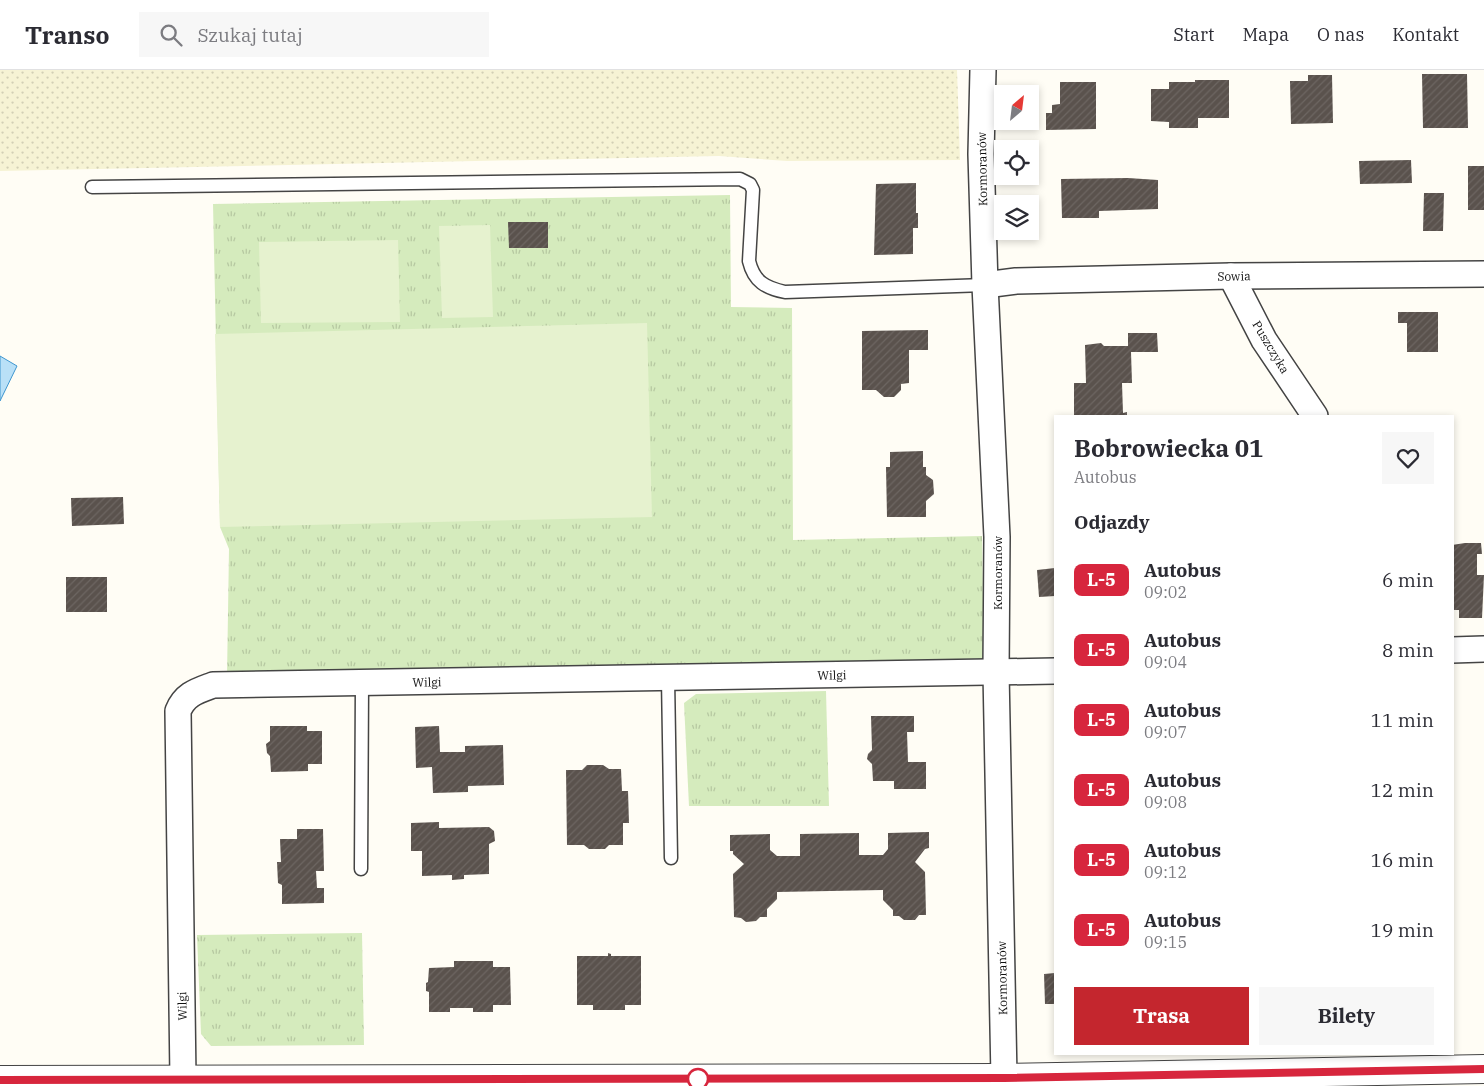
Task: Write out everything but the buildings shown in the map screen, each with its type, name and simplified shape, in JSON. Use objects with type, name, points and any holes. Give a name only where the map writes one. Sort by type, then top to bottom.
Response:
[{"type":"street","name":"Kormoranów","points":[[982,70],[981,144],[985,285],[997,538],[996,672],[1004,1078]]},
{"type":"street","name":"Sowia","points":[[985,285],[1016,281],[1231,276],[1484,274]]},
{"type":"street","name":"Puszczyka","points":[[1231,276],[1264,340],[1314,415]]},
{"type":"street","points":[[1454,650],[1484,649]]},
{"type":"street","name":"Wilgi","points":[[183,1079],[178,711],[182,700],[191,694],[213,685],[1054,670]]},
{"type":"street","points":[[0,1080],[183,1079],[228,1082],[547,1083],[1004,1078],[1055,1081],[1484,1069]]},
{"type":"lane","points":[[92,187],[740,179],[750,184],[753,190],[749,261],[751,271],[757,280],[769,288],[785,292],[985,285]]},
{"type":"lane","points":[[668,678],[671,858]]},
{"type":"lane","points":[[361,869],[362,683]]},
{"type":"shaded area","points":[[0,70],[957,70],[960,160],[787,161],[719,156],[0,171]]},
{"type":"green space","points":[[730,195],[731,307],[792,308],[793,540],[982,536],[984,666],[227,676],[229,549],[220,527],[213,204]]},
{"type":"green space","points":[[490,225],[493,317],[442,318],[439,226]]},
{"type":"green space","points":[[398,240],[400,322],[261,323],[259,242]]},
{"type":"green space","points":[[647,323],[652,517],[220,527],[215,334]]},
{"type":"green space","points":[[826,691],[829,806],[689,806],[684,703],[696,694]]},
{"type":"green space","points":[[362,933],[364,1045],[211,1046],[201,1034],[197,935]]},
{"type":"water","points":[[0,356],[17,366],[0,401]]},
{"type":"bus line","name":"L-5","points":[[0,1080],[1004,1078],[1484,1069]]}]
